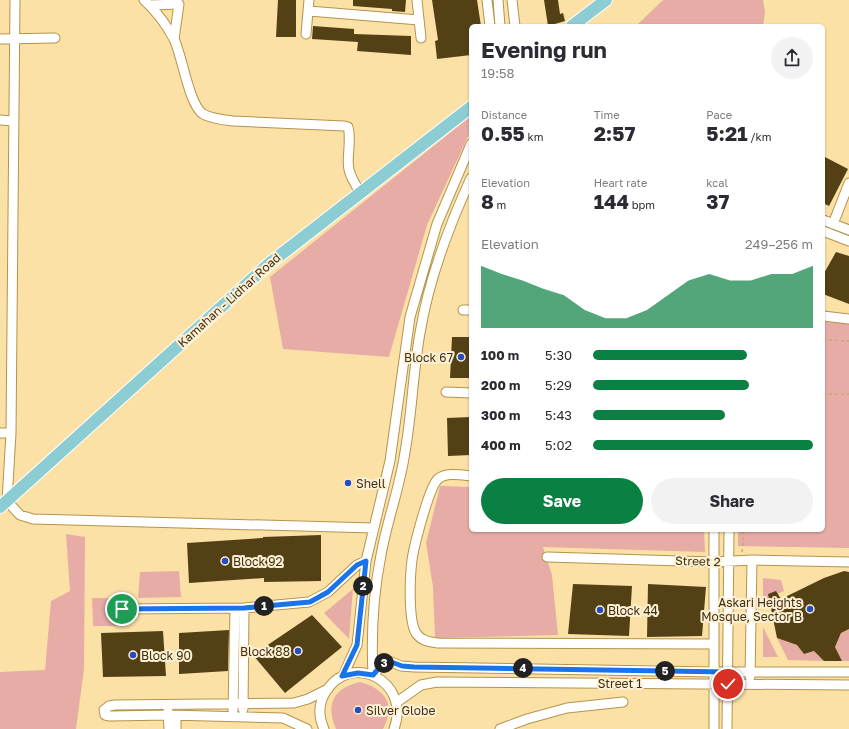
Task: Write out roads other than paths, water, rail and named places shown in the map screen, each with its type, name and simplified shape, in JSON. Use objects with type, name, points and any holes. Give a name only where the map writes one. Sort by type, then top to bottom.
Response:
[{"type":"main road","points":[[575,24],[606,0]]},
{"type":"main road","name":"Kamahan - Lidhar Road","points":[[4,504],[270,263],[469,109]]},
{"type":"street","points":[[15,0],[11,433],[4,504],[20,515],[33,519],[374,528]]},
{"type":"street","points":[[306,34],[309,0]]},
{"type":"street","points":[[417,0],[421,38]]},
{"type":"street","points":[[487,0],[490,24]]},
{"type":"street","points":[[498,0],[500,24]]},
{"type":"street","points":[[512,0],[515,24]]},
{"type":"street","points":[[147,3],[179,4],[174,39]]},
{"type":"street","points":[[147,3],[174,39],[190,90],[200,111],[221,120],[348,127],[350,137],[347,165],[350,175],[360,192]]},
{"type":"street","points":[[309,11],[419,20]]},
{"type":"street","points":[[0,39],[55,38]]},
{"type":"street","points":[[0,120],[13,121]]},
{"type":"street","points":[[307,729],[283,718],[243,716],[110,716],[105,715],[104,710],[109,706],[115,705],[294,703],[308,699],[328,688],[342,676],[357,645],[366,561],[390,461],[410,317],[424,265],[447,197],[469,148]]},
{"type":"street","points":[[373,675],[371,640],[381,554],[405,453],[420,333],[432,281],[444,240],[469,183]]},
{"type":"street","points":[[832,224],[849,183]]},
{"type":"street","points":[[825,221],[849,230]]},
{"type":"street","points":[[825,232],[849,241]]},
{"type":"street","points":[[825,314],[849,319]]},
{"type":"street","points":[[404,358],[416,360]]},
{"type":"street","points":[[446,392],[469,393]]},
{"type":"street","points":[[0,432],[11,433]]},
{"type":"street","points":[[469,476],[446,475],[440,478],[431,489],[412,560],[412,626],[418,636],[423,640],[438,643],[714,644]]},
{"type":"street","points":[[714,532],[714,729]]},
{"type":"street","points":[[727,729],[729,532]]},
{"type":"street","name":"Street 2","points":[[547,557],[714,562],[752,560],[849,562]]},
{"type":"street","points":[[750,684],[752,560]]},
{"type":"street","points":[[122,609],[240,608],[310,602],[328,592],[357,565],[366,561]]},
{"type":"street","points":[[240,608],[243,716]]},
{"type":"street","points":[[232,716],[240,608]]},
{"type":"street","name":"Street 1","points":[[373,675],[386,660],[402,666],[414,667],[714,672],[849,672]]},
{"type":"street","points":[[342,676],[358,673],[373,675],[388,686],[397,702],[398,711],[394,729]]},
{"type":"street","name":"Street 1","points":[[397,702],[412,690],[429,682],[849,685]]},
{"type":"street","points":[[324,729],[320,714],[320,705],[328,688]]},
{"type":"street","points":[[500,729],[527,719],[567,708],[623,702]]},
{"type":"street","points":[[175,704],[170,706],[168,712],[172,716],[176,729]]},
{"type":"street","points":[[169,729],[172,716]]},
{"type":"place","name":"Block 67","points":[[461,357]]},
{"type":"place","name":"Shell","points":[[348,483]]},
{"type":"place","name":"Block 92","points":[[225,561]]},
{"type":"place","name":"Askari Heights Mosque, Sector B","points":[[810,609]]},
{"type":"place","name":"Block 44","points":[[600,610]]},
{"type":"place","name":"Block 88","points":[[298,651]]},
{"type":"place","name":"Block 90","points":[[133,655]]},
{"type":"place","name":"Silver Globe","points":[[358,710]]}]
